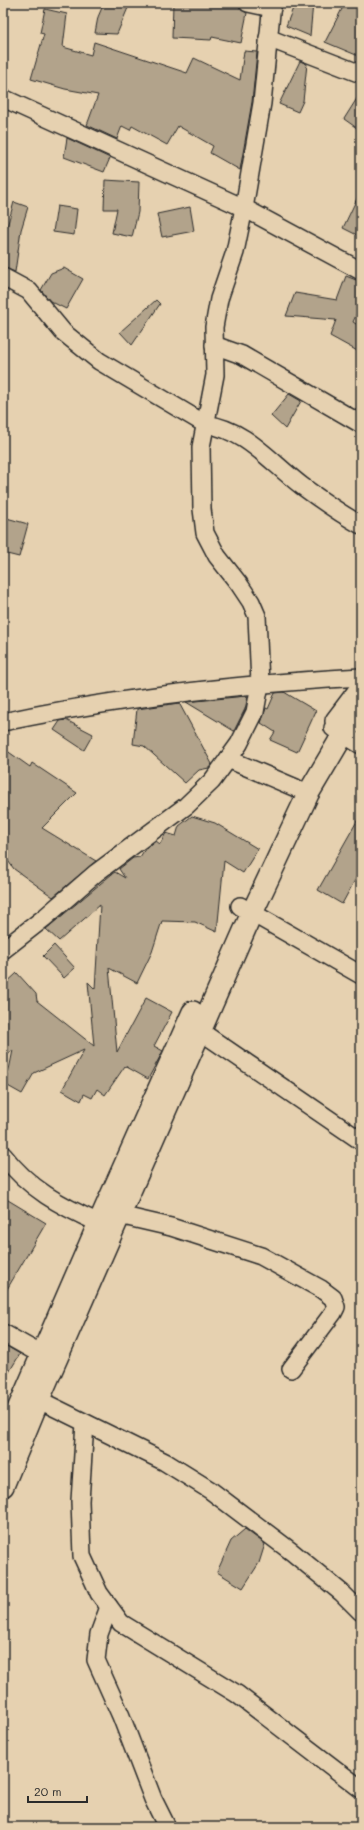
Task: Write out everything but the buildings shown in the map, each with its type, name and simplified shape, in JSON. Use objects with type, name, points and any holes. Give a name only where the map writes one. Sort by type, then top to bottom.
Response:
[{"type":"street","points":[[3,950],[44,918],[96,872],[186,806],[212,781],[239,744],[255,712],[260,684],[257,616],[251,602],[217,556],[205,533],[202,509],[201,447],[215,375],[214,327],[219,299],[235,252],[262,103],[272,6],[248,3]]},
{"type":"street","points":[[268,38],[361,74]]},
{"type":"street","points":[[3,98],[79,131],[244,208],[361,271]]},
{"type":"street","points":[[3,277],[29,291],[63,332],[99,361],[205,424],[217,426],[245,439],[275,461],[301,485],[361,525]]},
{"type":"street","points":[[214,345],[242,355],[361,424]]},
{"type":"street","points":[[3,722],[130,698],[260,684],[361,677]]},
{"type":"street","points":[[246,910],[308,794],[337,730],[361,688]]},
{"type":"street","points":[[3,1486],[32,1397],[42,1355],[108,1216],[194,1028],[246,910],[296,788],[337,730],[361,711]]},
{"type":"street","points":[[337,730],[361,745]]},
{"type":"street","points":[[228,759],[296,788]]},
{"type":"street","points":[[246,910],[361,975]]},
{"type":"street","points":[[194,1028],[361,1141]]},
{"type":"street","points":[[3,1155],[14,1170],[36,1190],[74,1212],[108,1216],[171,1227],[261,1256],[321,1289],[333,1298],[336,1307],[291,1369]]},
{"type":"street","points":[[3,1444],[32,1397],[108,1216]]},
{"type":"street","points":[[3,1333],[42,1355]]},
{"type":"street","points":[[32,1397],[165,1462],[210,1490],[292,1552],[342,1593],[361,1612]]},
{"type":"street","points":[[85,1423],[80,1501],[82,1556],[99,1593],[121,1623],[237,1694],[361,1789]]},
{"type":"street","points":[[109,1607],[99,1634],[96,1660],[121,1716],[153,1799],[167,1827]]}]
